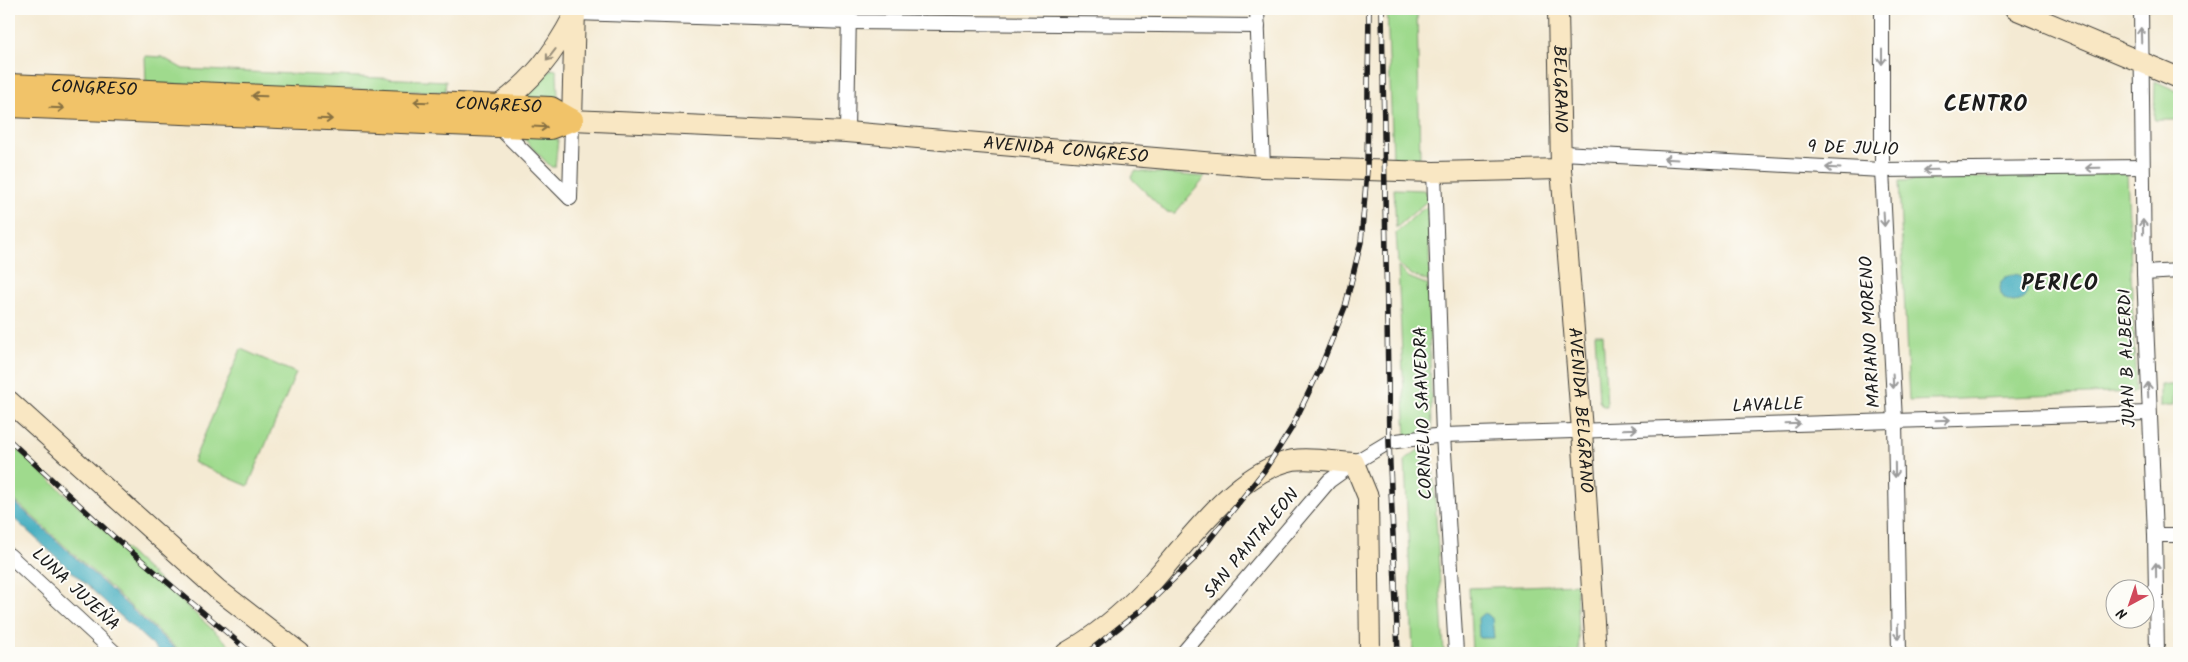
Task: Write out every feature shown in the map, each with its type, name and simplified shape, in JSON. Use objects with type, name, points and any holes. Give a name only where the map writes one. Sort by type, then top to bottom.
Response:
[{"type":"main road","name":"CONGRESO","points":[[9,85],[497,115]]},
{"type":"main road","name":"CONGRESO","points":[[9,106],[497,115],[551,108],[572,120]]},
{"type":"street","points":[[1257,9],[1263,167]]},
{"type":"street","name":"BELGRANO","points":[[1558,9],[1562,161]]},
{"type":"street","name":"MARIANO MORENO","points":[[1882,9],[1882,170],[1895,421],[1899,653]]},
{"type":"street","points":[[2015,9],[2179,78]]},
{"type":"street","name":"JUAN B ALBERDI","points":[[2141,9],[2144,273],[2155,535],[2157,653]]},
{"type":"street","points":[[575,11],[849,15],[1258,26]]},
{"type":"street","points":[[575,11],[570,198],[497,115],[518,90],[538,71],[557,47],[575,11]]},
{"type":"street","points":[[847,132],[849,15]]},
{"type":"street","name":"AVENIDA CONGRESO","points":[[572,120],[847,132],[1263,167],[1434,172],[1562,161]]},
{"type":"street","name":"9 DE JULIO","points":[[1562,161],[1882,170],[2142,167]]},
{"type":"street","name":"AVENIDA BELGRANO","points":[[1562,161],[1596,653]]},
{"type":"street","name":"CORNELIO SAAVEDRA","points":[[1434,172],[1443,435],[1456,653]]},
{"type":"street","points":[[2144,273],[2179,271]]},
{"type":"street","points":[[9,401],[217,589],[300,653]]},
{"type":"street","name":"LAVALLE","points":[[1389,442],[1443,435],[2149,413]]},
{"type":"street","name":"SAN PANTALEON","points":[[1184,653],[1329,481],[1389,442]]},
{"type":"street","points":[[1066,653],[1088,641],[1144,590],[1220,503],[1264,471],[1293,460],[1354,463],[1368,497],[1370,653]]},
{"type":"street","points":[[2155,535],[2179,535]]},
{"type":"street","name":"LUNA JUJEÑA","points":[[9,555],[115,653]]},
{"type":"green space","points":[[1387,9],[1417,9],[1420,158],[1393,158]]},
{"type":"green space","points":[[145,56],[162,57],[183,69],[446,81],[445,92],[146,84]]},
{"type":"green space","points":[[551,69],[556,70],[557,73],[558,96],[555,101],[521,100]]},
{"type":"green space","points":[[2155,81],[2179,92],[2179,120],[2154,120]]},
{"type":"green space","points":[[521,136],[554,136],[558,140],[555,167],[551,167]]},
{"type":"green space","points":[[1135,171],[1206,177],[1175,213],[1166,212],[1134,181],[1131,177]]},
{"type":"green space","points":[[2127,172],[2136,392],[1909,401],[1899,181]]},
{"type":"green space","points":[[1394,189],[1423,190],[1427,192],[1428,200],[1396,228]]},
{"type":"green space","points":[[1428,207],[1430,282],[1412,275],[1398,264],[1396,233],[1421,210]]},
{"type":"green space","points":[[1398,267],[1408,277],[1428,285],[1432,429],[1414,442],[1406,439]]},
{"type":"green space","points":[[1595,334],[1603,334],[1607,406],[1603,406],[1599,401]]},
{"type":"green space","points":[[241,349],[296,373],[248,486],[193,462]]},
{"type":"green space","points":[[2160,385],[2174,385],[2173,406],[2160,406]]},
{"type":"green space","points":[[9,442],[238,653],[182,653],[9,495]]},
{"type":"green space","points":[[1432,448],[1444,653],[1413,653],[1405,460],[1418,450]]},
{"type":"green space","points":[[1576,584],[1579,653],[1472,653],[1469,588]]},
{"type":"water","points":[[2014,274],[2024,278],[2028,288],[2024,298],[2014,302],[2004,298],[2000,288],[2004,278]]},
{"type":"water","points":[[9,497],[180,653],[161,653],[9,514]]},
{"type":"water","points":[[1484,613],[1492,618],[1494,638],[1479,638],[1478,618]]},
{"type":"railway","points":[[1087,653],[1146,606],[1194,559],[1264,471],[1291,429],[1320,369],[1345,307],[1361,242],[1367,171],[1369,9]]},
{"type":"railway","points":[[1382,9],[1389,442],[1398,653]]},
{"type":"railway","points":[[9,440],[114,537],[251,653]]},
{"type":"district","name":"CENTRO","points":[[1986,105]]},
{"type":"district","name":"PERICO","points":[[2060,284]]}]
